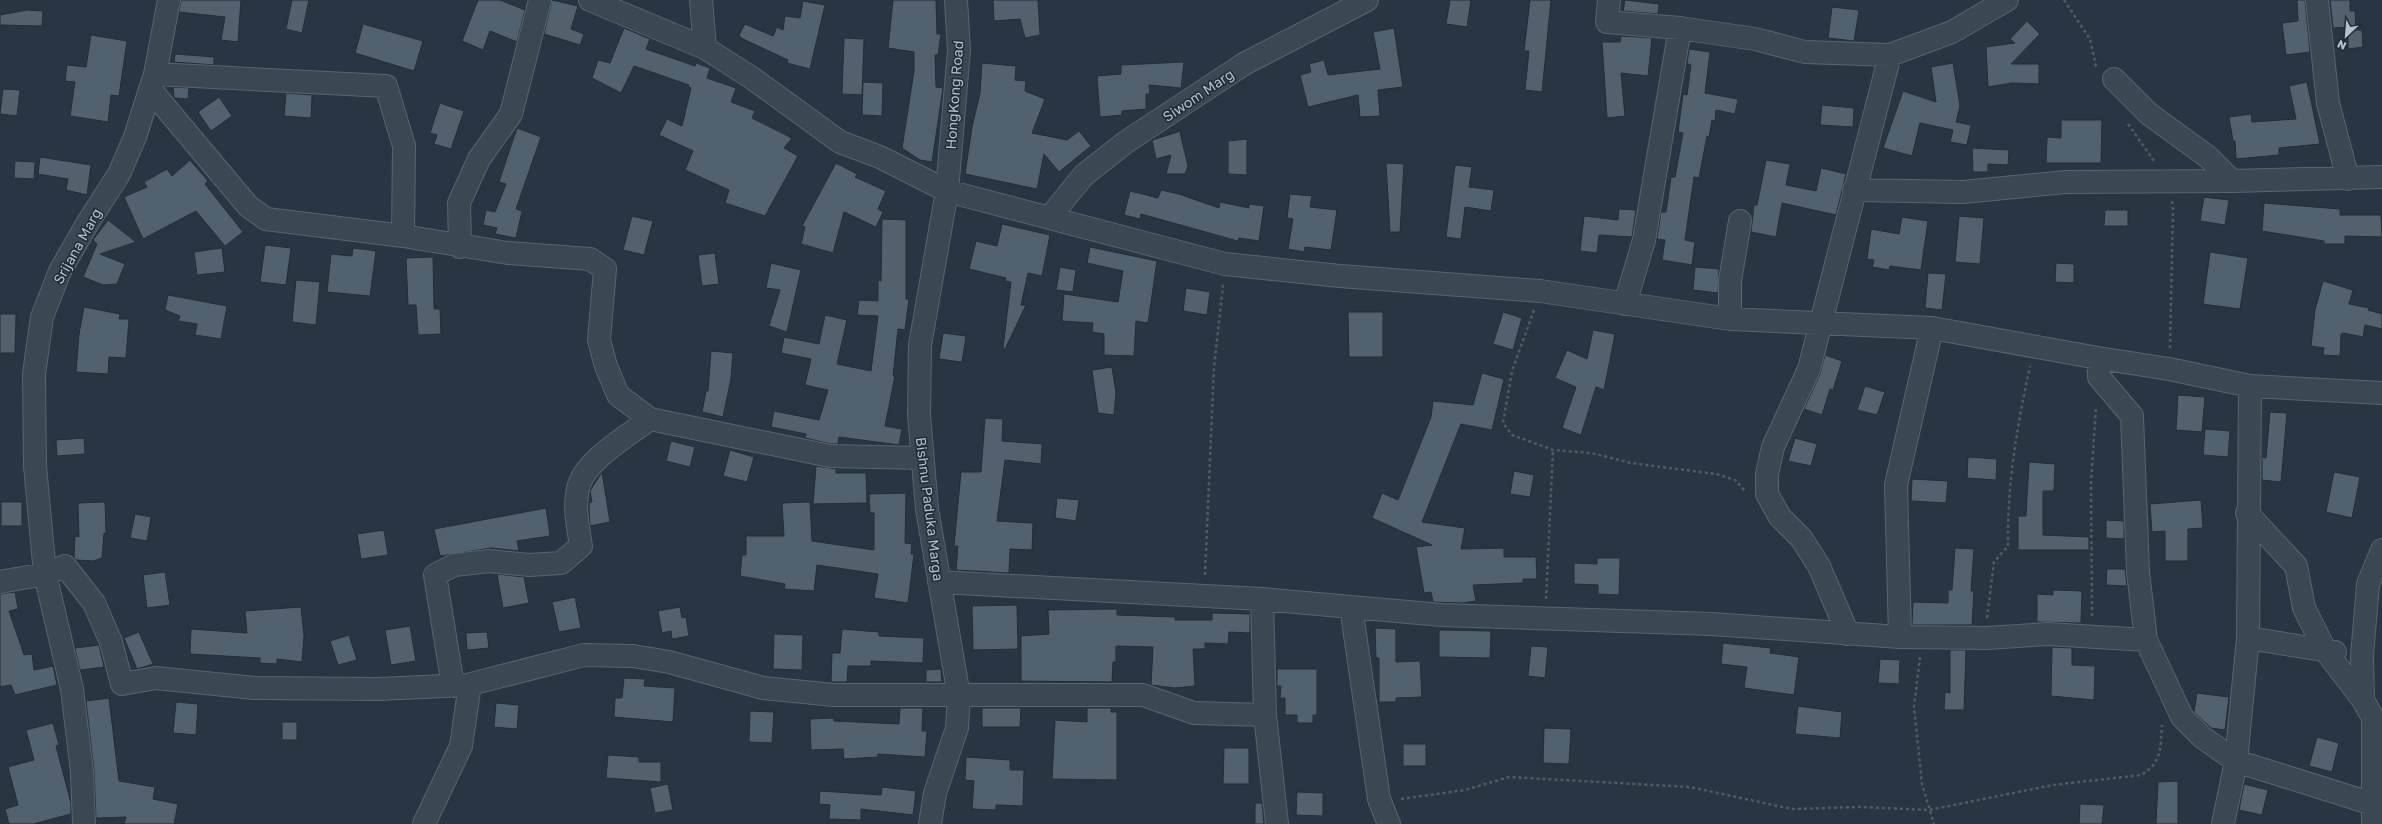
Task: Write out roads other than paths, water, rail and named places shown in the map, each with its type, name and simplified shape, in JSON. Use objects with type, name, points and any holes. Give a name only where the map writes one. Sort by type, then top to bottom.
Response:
[{"type":"street","name":"Srijana Marg","points":[[84,824],[82,772],[72,689],[44,574],[35,466],[34,382],[42,317],[60,271],[87,224],[119,174],[135,137],[153,82],[169,0]]},
{"type":"street","points":[[460,247],[459,203],[479,158],[511,114],[540,0]]},
{"type":"street","points":[[590,0],[705,48],[752,78],[840,142],[880,157],[947,191],[1225,264],[1340,276],[1540,291],[1730,318],[1820,324],[1932,328],[2034,346],[2098,368],[2169,369],[2250,386],[2382,393]]},
{"type":"street","points":[[701,0],[705,48]]},
{"type":"street","name":"HongKong Road","points":[[947,191],[959,50],[956,0]]},
{"type":"street","name":"Siwom Marg","points":[[1048,218],[1084,175],[1126,142],[1244,64],[1340,7],[1368,0]]},
{"type":"street","points":[[1609,0],[1607,22],[1680,28],[1755,39],[1805,52],[1890,55],[1952,32],[2007,0]]},
{"type":"street","points":[[2317,0],[2328,104],[2348,179]]},
{"type":"street","points":[[1625,304],[1644,240],[1680,28]]},
{"type":"street","points":[[1848,634],[1819,566],[1801,538],[1780,517],[1767,494],[1767,474],[1773,447],[1808,369],[1890,55]]},
{"type":"street","points":[[2114,79],[2150,114],[2208,157],[2232,182]]},
{"type":"street","points":[[153,82],[386,86],[404,146],[403,236]]},
{"type":"street","points":[[153,82],[248,206],[266,219],[403,236],[460,247],[508,254],[590,259],[605,269],[599,340],[606,366],[618,395],[650,419],[830,456],[922,458]]},
{"type":"street","points":[[1854,190],[1962,192],[2066,182],[2168,180],[2232,182],[2382,177]]},
{"type":"street","name":"Bishnu Paduka Marga","points":[[930,824],[935,793],[958,728],[959,696],[927,509],[919,415],[920,345],[947,191]]},
{"type":"street","points":[[1730,318],[1730,281],[1740,221]]},
{"type":"street","points":[[1900,637],[1896,485],[1932,328]]},
{"type":"street","points":[[2098,368],[2132,416],[2138,572],[2146,640],[2182,717],[2202,737],[2236,761],[2373,814],[2373,713],[2362,656],[2368,584],[2382,550]]},
{"type":"street","points":[[2223,824],[2236,761],[2248,638],[2247,513],[2250,386]]},
{"type":"street","points":[[424,824],[461,746],[469,691],[460,686],[435,575],[454,565],[489,561],[529,565],[561,563],[581,546],[576,501],[579,484],[590,466],[650,419]]},
{"type":"street","points":[[2247,513],[2296,566],[2304,608],[2325,650],[2373,713]]},
{"type":"street","points":[[0,582],[44,574],[65,566],[94,603],[111,642],[122,684],[156,678],[254,688],[378,689],[460,686],[584,655],[633,656],[669,662],[763,688],[834,695],[1143,695],[1194,713],[1265,715]]},
{"type":"street","points":[[939,582],[1204,598],[1262,600],[1442,615],[1544,617],[1712,624],[1900,637],[1986,638],[2048,634],[2092,638],[2146,640]]},
{"type":"street","points":[[1262,600],[1265,715],[1277,824]]},
{"type":"street","points":[[1351,607],[1380,802],[1388,824]]},
{"type":"street","points":[[2248,638],[2362,656]]}]
